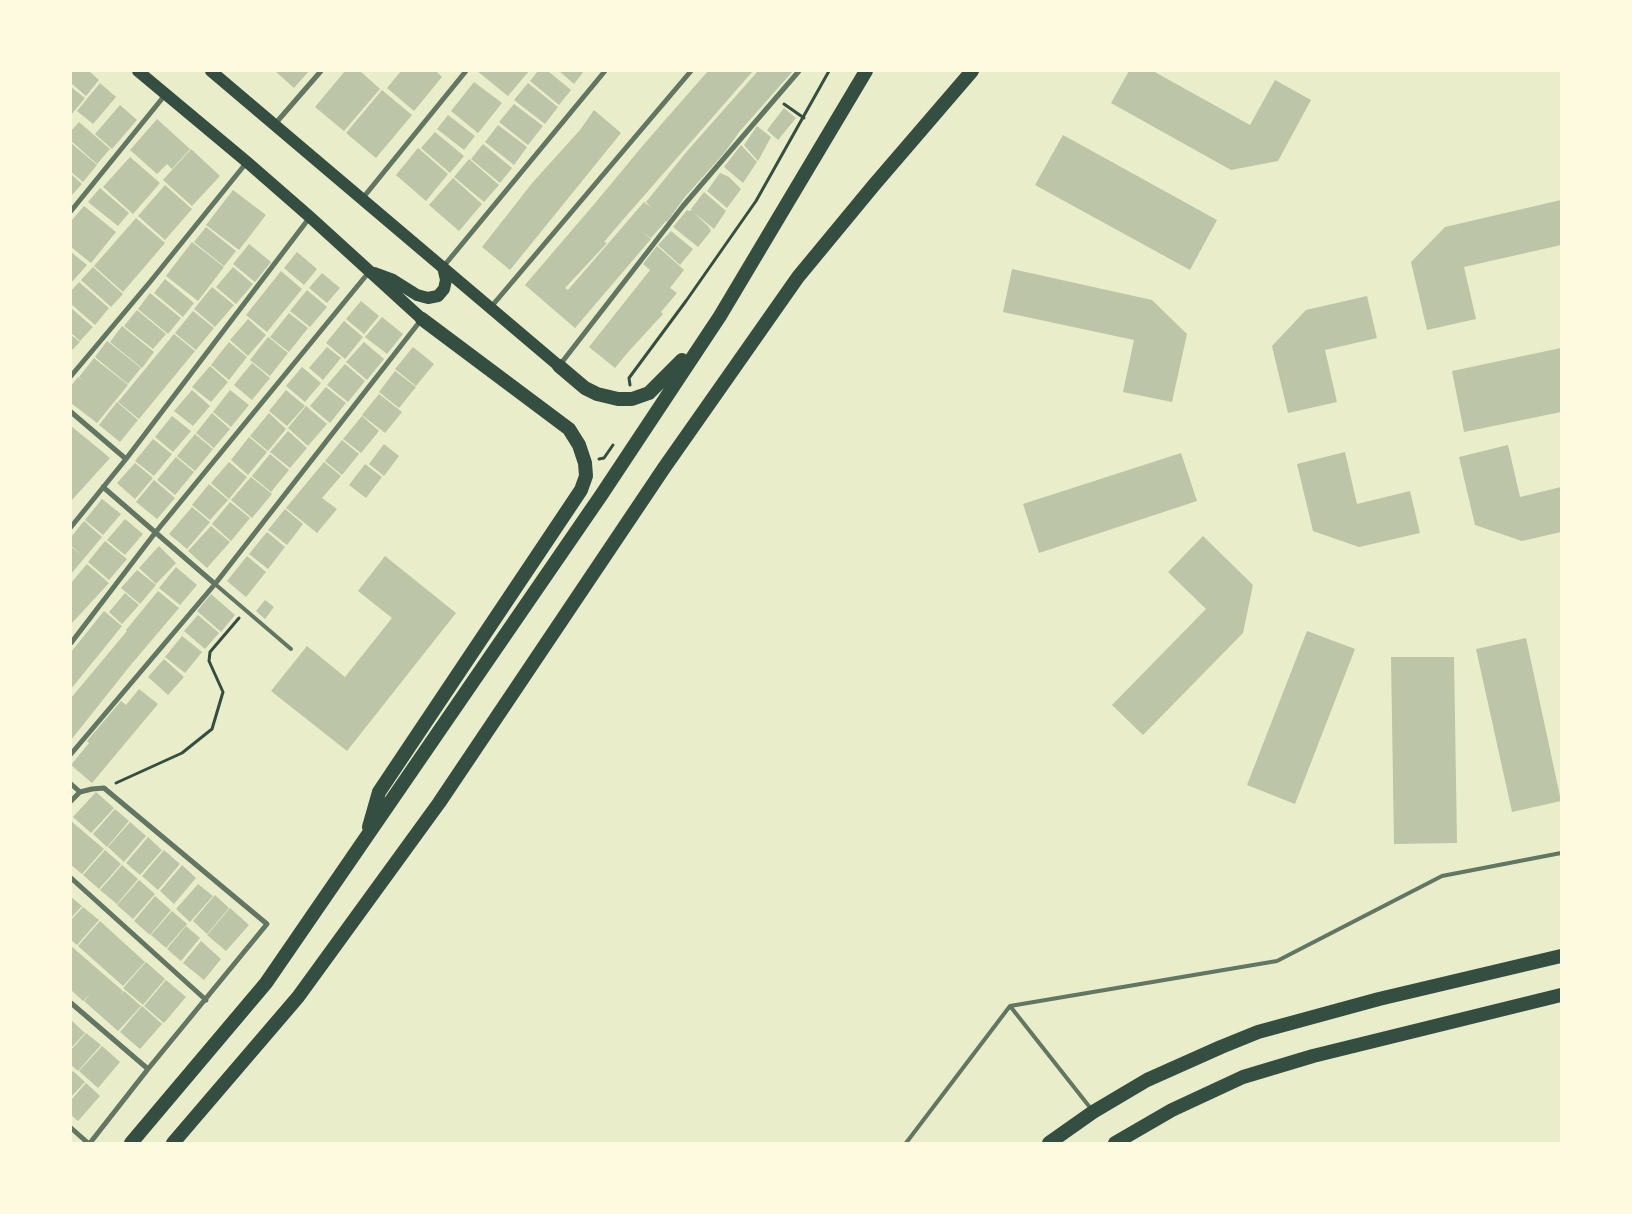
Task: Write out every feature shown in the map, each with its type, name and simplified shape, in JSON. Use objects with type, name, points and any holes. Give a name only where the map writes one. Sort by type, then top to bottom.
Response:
[{"type":"highway","points":[[131,1143],[266,983],[365,839],[596,502],[720,316],[866,71]]},
{"type":"highway","points":[[956,90],[964,71]]},
{"type":"highway","points":[[173,1143],[298,997],[427,820],[664,468],[798,277],[972,71]]},
{"type":"highway","points":[[559,366],[585,388],[597,394],[618,399],[632,399],[649,394],[671,373],[720,316]]},
{"type":"highway","points":[[365,839],[379,792],[581,490],[586,476],[585,463],[579,445],[569,429],[422,319]]},
{"type":"highway","points":[[1049,1143],[1093,1112],[1147,1080],[1258,1032],[1379,999],[1561,956]]},
{"type":"highway","points":[[1115,1143],[1172,1110],[1243,1078],[1332,1051],[1561,994]]},
{"type":"main road","points":[[138,71],[310,217],[422,319]]},
{"type":"main road","points":[[210,71],[559,366]]},
{"type":"main road","points":[[369,271],[394,280],[417,296],[428,298],[438,296],[444,289],[446,280],[442,267]]},
{"type":"street","points":[[275,124],[321,71]]},
{"type":"street","points":[[362,200],[466,71]]},
{"type":"street","points":[[442,267],[605,71]]},
{"type":"street","points":[[559,366],[683,206],[799,71]]},
{"type":"street","points":[[490,308],[689,72]]},
{"type":"street","points":[[71,211],[165,94]]},
{"type":"street","points":[[71,376],[247,162]]},
{"type":"street","points":[[71,527],[310,217]]},
{"type":"street","points":[[71,644],[155,533],[369,271]]},
{"type":"street","points":[[71,754],[215,584],[422,319]]},
{"type":"street","points":[[71,412],[126,458]]},
{"type":"street","points":[[103,487],[215,584]]},
{"type":"street","points":[[71,784],[80,792]]},
{"type":"street","points":[[71,801],[80,792],[104,788],[267,924],[89,1143],[71,1128]]},
{"type":"street","points":[[71,878],[206,1000]]},
{"type":"street","points":[[71,1003],[148,1069]]},
{"type":"lane","points":[[215,584],[291,649]]},
{"type":"lane","points":[[906,1143],[1010,1006],[1277,961],[1442,876],[1561,854]]},
{"type":"lane","points":[[1010,1006],[1093,1112]]},
{"type":"path","points":[[628,378],[686,301],[756,201],[830,71]]},
{"type":"path","points":[[776,97],[804,118]]},
{"type":"path","points":[[585,463],[604,458],[614,444]]},
{"type":"path","points":[[104,788],[182,754],[212,729],[223,692],[209,661],[210,652],[246,610]]},
{"type":"building","points":[[71,71],[89,71],[99,80],[86,96],[71,83]]},
{"type":"building","points":[[275,71],[309,71],[294,88]]},
{"type":"building","points":[[345,71],[360,71],[380,89],[344,131],[315,107]]},
{"type":"building","points":[[401,71],[436,71],[442,77],[414,111],[387,88]]},
{"type":"building","points":[[477,71],[529,71],[508,96]]},
{"type":"building","points":[[538,71],[548,71],[571,90],[559,105],[530,81]]},
{"type":"building","points":[[559,71],[584,71],[574,84]]},
{"type":"building","points":[[708,71],[753,71],[604,242],[607,243],[565,288],[568,290],[644,202],[652,208],[646,202],[688,150],[758,71],[793,71],[684,198],[667,222],[651,238],[642,232],[651,239],[575,328],[525,285]]},
{"type":"building","points":[[1129,71],[1153,71],[1250,125],[1275,80],[1311,100],[1278,161],[1231,170],[1111,103]]},
{"type":"building","points":[[474,82],[502,103],[478,133],[451,111]]},
{"type":"building","points":[[100,83],[116,97],[93,124],[77,111]]},
{"type":"building","points":[[528,83],[558,107],[545,124],[514,100]]},
{"type":"building","points":[[71,87],[85,98],[71,115]]},
{"type":"building","points":[[382,90],[412,115],[376,158],[346,133]]},
{"type":"building","points":[[514,104],[543,126],[528,145],[499,122]]},
{"type":"building","points":[[120,105],[137,120],[112,149],[95,134]]},
{"type":"building","points":[[784,108],[796,118],[778,140],[767,130]]},
{"type":"building","points":[[594,110],[621,133],[510,270],[482,247],[533,182],[580,130]]},
{"type":"building","points":[[448,115],[475,136],[464,150],[437,129]]},
{"type":"building","points":[[157,119],[190,149],[172,169],[167,164],[157,174],[130,150]]},
{"type":"building","points":[[79,122],[110,149],[97,164],[71,141],[71,131]]},
{"type":"building","points":[[498,125],[527,147],[514,165],[485,142]]},
{"type":"building","points":[[757,126],[771,137],[758,161],[744,145]]},
{"type":"building","points":[[435,132],[464,156],[450,173],[421,148]]},
{"type":"building","points":[[1063,135],[1217,220],[1190,270],[1035,185]]},
{"type":"building","points":[[71,143],[97,165],[83,182],[71,172]]},
{"type":"building","points":[[483,144],[512,168],[500,183],[471,159]]},
{"type":"building","points":[[741,145],[757,162],[743,183],[724,167]]},
{"type":"building","points":[[418,148],[448,174],[426,201],[396,175]]},
{"type":"building","points":[[191,149],[220,176],[192,206],[163,180]]},
{"type":"building","points":[[130,157],[160,183],[133,214],[103,187]]},
{"type":"building","points":[[469,159],[499,185],[484,202],[454,177]]},
{"type":"building","points":[[720,173],[729,177],[741,189],[727,208],[707,191]]},
{"type":"building","points":[[71,174],[82,184],[71,196]]},
{"type":"building","points":[[453,178],[482,204],[459,231],[429,205]]},
{"type":"building","points":[[165,185],[192,209],[165,240],[138,216]]},
{"type":"building","points":[[100,188],[129,213],[118,226],[88,202]]},
{"type":"building","points":[[233,190],[266,215],[239,250],[206,225]]},
{"type":"building","points":[[704,192],[726,211],[714,229],[693,212],[711,231],[698,247],[673,227],[687,210],[692,210]]},
{"type":"building","points":[[1561,200],[1561,245],[1464,267],[1476,319],[1427,330],[1411,262],[1445,227]]},
{"type":"building","points":[[84,206],[116,232],[91,263],[71,247],[71,221]]},
{"type":"building","points":[[136,218],[165,243],[123,292],[94,266]]},
{"type":"building","points":[[206,227],[236,251],[224,266],[194,242]]},
{"type":"building","points":[[671,231],[693,249],[680,265],[658,245]]},
{"type":"building","points":[[192,242],[224,267],[198,301],[166,276]]},
{"type":"building","points":[[249,244],[271,262],[255,282],[233,264]]},
{"type":"building","points":[[657,246],[684,270],[670,288],[677,293],[661,312],[663,314],[615,368],[589,347],[650,270],[643,264]]},
{"type":"building","points":[[71,252],[87,265],[71,283]]},
{"type":"building","points":[[297,252],[317,269],[304,285],[284,268]]},
{"type":"building","points":[[93,267],[123,294],[111,307],[81,280]]},
{"type":"building","points":[[233,267],[253,284],[236,304],[216,287]]},
{"type":"building","points":[[1012,269],[1152,300],[1187,334],[1172,402],[1123,392],[1134,340],[1003,312]]},
{"type":"building","points":[[281,271],[302,289],[267,332],[246,315]]},
{"type":"building","points":[[322,273],[340,288],[327,303],[309,288]]},
{"type":"building","points":[[165,279],[194,303],[183,317],[154,293]]},
{"type":"building","points":[[79,282],[109,308],[95,325],[71,304],[71,291]]},
{"type":"building","points":[[212,287],[234,305],[215,327],[194,309]]},
{"type":"building","points":[[307,290],[327,307],[310,327],[290,311]]},
{"type":"building","points":[[150,293],[181,318],[168,334],[138,309]]},
{"type":"building","points":[[1367,296],[1377,338],[1325,350],[1337,402],[1288,413],[1272,346],[1306,310]]},
{"type":"building","points":[[361,301],[379,316],[364,334],[346,319]]},
{"type":"building","points":[[71,308],[93,327],[80,341],[71,333]]},
{"type":"building","points":[[137,310],[166,334],[153,349],[124,326]]},
{"type":"building","points":[[193,311],[214,328],[196,350],[175,333]]},
{"type":"building","points":[[289,313],[308,328],[289,352],[270,337]]},
{"type":"building","points":[[382,317],[403,334],[387,354],[365,337]]},
{"type":"building","points":[[248,319],[266,335],[248,356],[230,340]]},
{"type":"building","points":[[344,321],[363,337],[345,359],[326,343]]},
{"type":"building","points":[[122,326],[154,352],[142,368],[110,342]]},
{"type":"building","points":[[174,334],[195,351],[139,419],[118,402]]},
{"type":"building","points":[[71,335],[80,342],[71,351]]},
{"type":"building","points":[[268,337],[288,353],[270,376],[250,360]]},
{"type":"building","points":[[107,341],[141,368],[128,384],[95,357]]},
{"type":"building","points":[[229,342],[247,357],[229,380],[211,365]]},
{"type":"building","points":[[364,342],[384,359],[367,380],[346,362]]},
{"type":"building","points":[[327,347],[341,358],[323,380],[309,368]]},
{"type":"building","points":[[413,347],[434,364],[416,386],[395,369]]},
{"type":"building","points":[[1561,348],[1561,412],[1464,432],[1452,371]]},
{"type":"building","points":[[94,358],[128,385],[97,423],[71,403],[71,386],[78,377],[84,382],[79,377]]},
{"type":"building","points":[[252,363],[270,378],[252,400],[234,385]]},
{"type":"building","points":[[345,364],[365,381],[348,402],[327,385]]},
{"type":"building","points":[[210,366],[228,382],[211,402],[192,387]]},
{"type":"building","points":[[302,367],[321,383],[305,402],[286,386]]},
{"type":"building","points":[[395,371],[416,387],[399,408],[379,392]]},
{"type":"building","points":[[326,387],[346,403],[330,423],[310,406]]},
{"type":"building","points":[[192,390],[210,406],[193,426],[174,411]]},
{"type":"building","points":[[230,390],[249,405],[231,427],[213,412]]},
{"type":"building","points":[[286,390],[305,406],[287,426],[269,411]]},
{"type":"building","points":[[379,394],[402,412],[385,433],[362,415]]},
{"type":"building","points":[[117,402],[138,420],[120,442],[99,425]]},
{"type":"building","points":[[306,406],[327,424],[308,446],[288,428]]},
{"type":"building","points":[[212,413],[230,429],[214,448],[196,433]]},
{"type":"building","points":[[269,413],[286,429],[268,451],[250,436]]},
{"type":"building","points":[[172,416],[191,431],[173,452],[155,437]]},
{"type":"building","points":[[362,416],[379,431],[361,453],[343,439]]},
{"type":"building","points":[[71,426],[110,458],[71,501]]},
{"type":"building","points":[[288,431],[307,448],[290,468],[270,452]]},
{"type":"building","points":[[195,434],[213,449],[195,471],[177,456]]},
{"type":"building","points":[[249,437],[267,452],[248,475],[231,460]]},
{"type":"building","points":[[153,439],[172,454],[154,476],[135,461]]},
{"type":"building","points":[[342,440],[359,454],[342,475],[325,461]]},
{"type":"building","points":[[384,444],[399,456],[384,476],[369,464]]},
{"type":"building","points":[[1508,445],[1520,497],[1561,487],[1561,532],[1522,541],[1475,525],[1459,457]]},
{"type":"building","points":[[1345,452],[1357,504],[1410,491],[1420,533],[1359,547],[1313,531],[1297,464]]},
{"type":"building","points":[[1181,453],[1197,501],[1039,553],[1023,504]]},
{"type":"building","points":[[270,454],[289,470],[271,492],[252,476]]},
{"type":"building","points":[[176,457],[194,472],[175,495],[157,480]]},
{"type":"building","points":[[229,462],[247,477],[229,499],[211,483]]},
{"type":"building","points":[[324,462],[341,476],[322,498],[337,509],[317,533],[286,508]]},
{"type":"building","points":[[135,463],[153,478],[135,499],[117,483]]},
{"type":"building","points":[[365,464],[382,477],[366,498],[349,485]]},
{"type":"building","points":[[251,477],[272,494],[252,518],[231,500]]},
{"type":"building","points":[[154,480],[175,498],[157,519],[136,502]]},
{"type":"building","points":[[209,484],[228,500],[210,520],[192,505]]},
{"type":"building","points":[[102,499],[121,514],[103,535],[85,520]]},
{"type":"building","points":[[230,502],[250,518],[231,541],[212,524]]},
{"type":"building","points":[[192,507],[210,522],[187,549],[169,534]]},
{"type":"building","points":[[285,509],[303,524],[287,545],[268,530]]},
{"type":"building","points":[[125,519],[143,534],[125,555],[107,540]]},
{"type":"building","points":[[84,521],[102,537],[71,574],[71,547],[82,555],[71,546],[71,537]]},
{"type":"building","points":[[211,526],[230,542],[207,568],[188,551]]},
{"type":"building","points":[[267,532],[285,547],[268,569],[249,554]]},
{"type":"building","points":[[1203,536],[1253,585],[1243,633],[1143,735],[1112,705],[1206,609],[1168,572]]},
{"type":"building","points":[[105,541],[127,559],[109,580],[88,562]]},
{"type":"building","points":[[159,546],[176,563],[156,584],[139,568]]},
{"type":"building","points":[[247,556],[266,572],[246,597],[227,581]]},
{"type":"building","points":[[385,556],[456,613],[347,751],[271,691],[307,646],[345,677],[392,618],[358,591]]},
{"type":"building","points":[[87,564],[109,583],[71,624],[71,583]]},
{"type":"building","points":[[176,567],[197,585],[180,605],[159,588]]},
{"type":"building","points":[[137,570],[156,585],[140,604],[121,588]]},
{"type":"building","points":[[158,591],[179,608],[71,740],[71,698]]},
{"type":"building","points":[[125,593],[139,605],[122,624],[109,612]]},
{"type":"building","points":[[211,594],[235,615],[221,632],[197,611]]},
{"type":"building","points":[[265,600],[274,607],[265,619],[256,611]]},
{"type":"building","points":[[104,611],[122,626],[71,689],[71,652]]},
{"type":"building","points":[[198,615],[219,633],[205,649],[184,631]]},
{"type":"building","points":[[1307,631],[1355,649],[1295,804],[1247,785]]},
{"type":"building","points":[[182,636],[202,652],[185,673],[165,657]]},
{"type":"building","points":[[1526,638],[1561,801],[1512,812],[1476,649]]},
{"type":"building","points":[[1391,657],[1454,657],[1457,843],[1394,844]]},
{"type":"building","points":[[164,659],[184,677],[168,695],[148,677]]},
{"type":"building","points":[[139,689],[158,704],[92,783],[71,765],[89,743],[87,741],[121,701],[126,705]]},
{"type":"building","points":[[96,792],[114,808],[91,833],[73,817]]},
{"type":"building","points":[[115,809],[129,821],[107,847],[93,834]]},
{"type":"building","points":[[71,821],[104,849],[82,874],[71,865]]},
{"type":"building","points":[[130,822],[146,836],[124,862],[108,847]]},
{"type":"building","points":[[148,837],[162,850],[140,875],[126,863]]},
{"type":"building","points":[[105,850],[121,864],[99,889],[83,875]]},
{"type":"building","points":[[164,850],[180,864],[158,890],[142,876]]},
{"type":"building","points":[[122,865],[138,879],[117,904],[100,890]]},
{"type":"building","points":[[182,865],[196,878],[174,904],[160,891]]},
{"type":"building","points":[[139,880],[155,894],[133,919],[117,905]]},
{"type":"building","points":[[198,884],[213,896],[190,922],[176,909]]},
{"type":"building","points":[[215,895],[229,908],[207,934],[193,921]]},
{"type":"building","points":[[155,896],[171,910],[150,935],[134,921]]},
{"type":"building","points":[[71,897],[82,906],[71,918]]},
{"type":"building","points":[[83,907],[99,920],[77,945],[71,940],[71,920]]},
{"type":"building","points":[[230,908],[249,925],[226,951],[207,935]]},
{"type":"building","points":[[172,911],[187,924],[166,948],[151,935]]},
{"type":"building","points":[[100,921],[145,962],[123,986],[78,946]]},
{"type":"building","points":[[186,926],[200,938],[181,961],[167,949]]},
{"type":"building","points":[[201,941],[221,959],[204,980],[183,963]]},
{"type":"building","points":[[71,946],[123,991],[120,995],[124,991],[141,1006],[118,1031],[84,1001],[92,992],[83,1001],[71,990]]},
{"type":"building","points":[[146,962],[165,979],[143,1005],[123,988]]},
{"type":"building","points":[[166,980],[186,997],[164,1023],[144,1006]]},
{"type":"building","points":[[142,1006],[162,1024],[140,1049],[120,1032]]},
{"type":"building","points":[[71,1020],[85,1033],[71,1048]]},
{"type":"building","points":[[86,1033],[101,1045],[78,1071],[71,1065],[71,1050]]},
{"type":"building","points":[[102,1046],[120,1062],[98,1088],[79,1071]]},
{"type":"building","points":[[73,1071],[85,1082],[71,1097],[71,1074]]},
{"type":"building","points":[[86,1083],[100,1096],[78,1121],[71,1115],[71,1100]]}]
